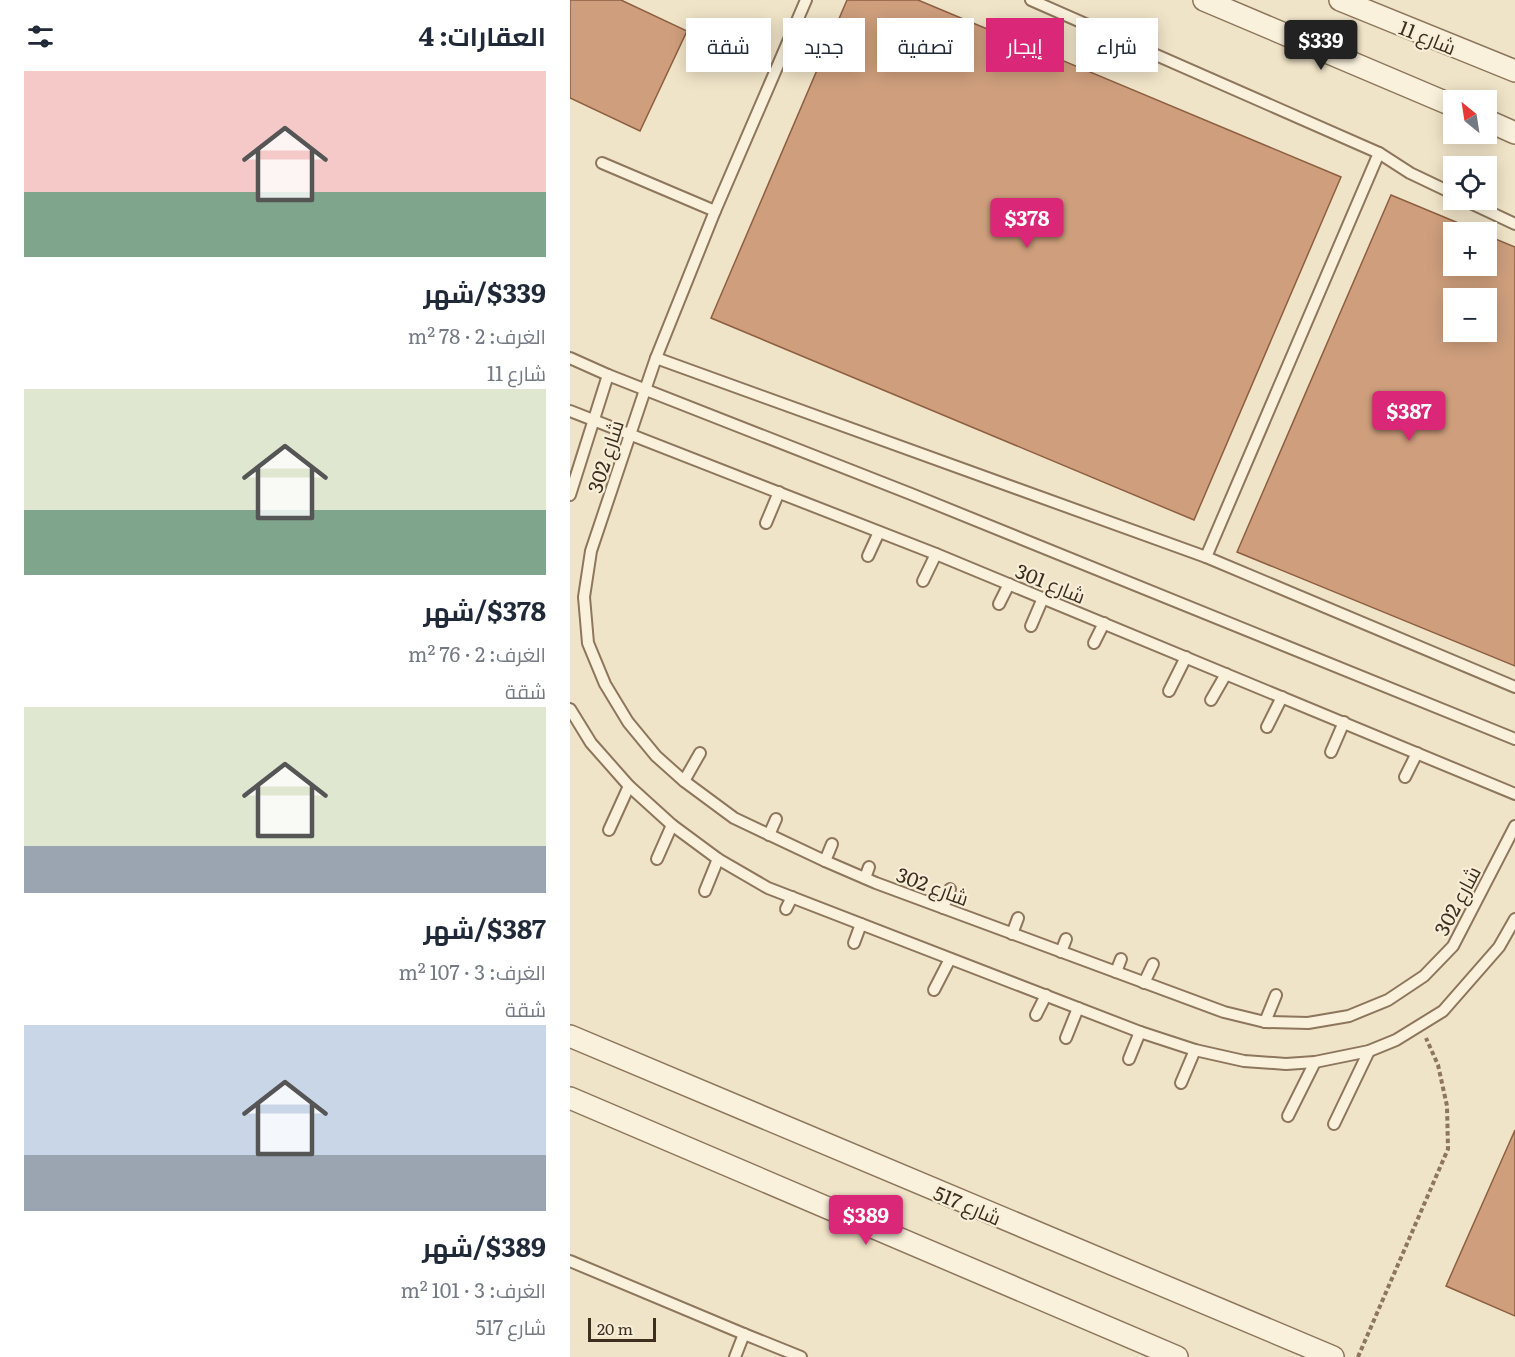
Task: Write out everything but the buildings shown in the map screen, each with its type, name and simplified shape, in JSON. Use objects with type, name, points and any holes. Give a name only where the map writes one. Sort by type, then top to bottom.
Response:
[{"type":"street","points":[[1204,0],[1443,101]]},
{"type":"street","name":"شارع 11","points":[[1341,0],[1515,71]]},
{"type":"street","points":[[1497,125],[1515,132]]},
{"type":"street","name":"شارع 517","points":[[570,1036],[1333,1357]]},
{"type":"street","points":[[570,1098],[1177,1357]]},
{"type":"lane","name":"شارع 302","points":[[806,0],[715,211],[656,358],[591,551],[584,597],[588,643],[605,684],[628,722],[656,756],[684,781],[734,818],[865,879],[1224,1012],[1266,1022],[1308,1023],[1349,1016],[1388,1000],[1424,976],[1453,946],[1515,826]]},
{"type":"lane","points":[[1031,0],[1379,153],[1410,173],[1443,189]]},
{"type":"lane","points":[[1206,556],[1379,153]]},
{"type":"lane","points":[[602,163],[715,211]]},
{"type":"lane","points":[[1485,210],[1515,224]]},
{"type":"lane","name":"شارع 301","points":[[570,358],[1515,740]]},
{"type":"lane","points":[[656,358],[1206,556],[1515,687]]},
{"type":"lane","name":"شارع 302","points":[[570,495],[608,375]]},
{"type":"lane","name":"شارع 301","points":[[570,411],[936,554],[1515,794]]},
{"type":"lane","points":[[766,523],[779,492]]},
{"type":"lane","points":[[868,556],[879,532]]},
{"type":"lane","points":[[923,581],[936,554]]},
{"type":"lane","points":[[999,604],[1009,585]]},
{"type":"lane","points":[[1031,626],[1043,598]]},
{"type":"lane","points":[[1094,643],[1104,623]]},
{"type":"lane","points":[[1169,691],[1186,657]]},
{"type":"lane","points":[[1211,700],[1226,674]]},
{"type":"lane","points":[[1267,727],[1282,697]]},
{"type":"lane","points":[[570,709],[591,743],[629,786],[672,825],[718,859],[768,888],[1140,1032],[1195,1050],[1244,1060],[1286,1064],[1316,1062],[1369,1051],[1396,1040],[1443,1011],[1499,947],[1515,919]]},
{"type":"lane","points":[[1331,752],[1344,723]]},
{"type":"lane","points":[[684,781],[700,753]]},
{"type":"lane","points":[[1405,777],[1418,753]]},
{"type":"lane","points":[[609,830],[629,786]]},
{"type":"lane","points":[[769,835],[776,819]]},
{"type":"lane","points":[[657,859],[672,825]]},
{"type":"lane","points":[[825,861],[832,844]]},
{"type":"lane","points":[[705,891],[718,859]]},
{"type":"lane","points":[[865,879],[869,867]]},
{"type":"lane","points":[[943,908],[950,889]]},
{"type":"lane","points":[[786,909],[792,897]]},
{"type":"lane","points":[[1012,934],[1018,918]]},
{"type":"lane","points":[[854,943],[861,924]]},
{"type":"lane","points":[[1061,952],[1066,939]]},
{"type":"lane","points":[[934,990],[950,959]]},
{"type":"lane","points":[[1116,972],[1121,959]]},
{"type":"lane","points":[[1144,982],[1153,964]]},
{"type":"lane","points":[[1266,1022],[1276,994]]},
{"type":"lane","points":[[1036,1015],[1046,996]]},
{"type":"lane","points":[[1066,1038],[1078,1008]]},
{"type":"lane","points":[[1129,1059],[1140,1032]]},
{"type":"lane","points":[[1181,1083],[1195,1050]]},
{"type":"lane","points":[[1334,1124],[1369,1051]]},
{"type":"lane","points":[[1288,1116],[1316,1062]]},
{"type":"lane","points":[[570,1261],[801,1357]]},
{"type":"lane","points":[[735,1357],[744,1334]]},
{"type":"path","points":[[1358,1357],[1448,1149],[1447,1106],[1438,1065],[1420,1026]]}]
